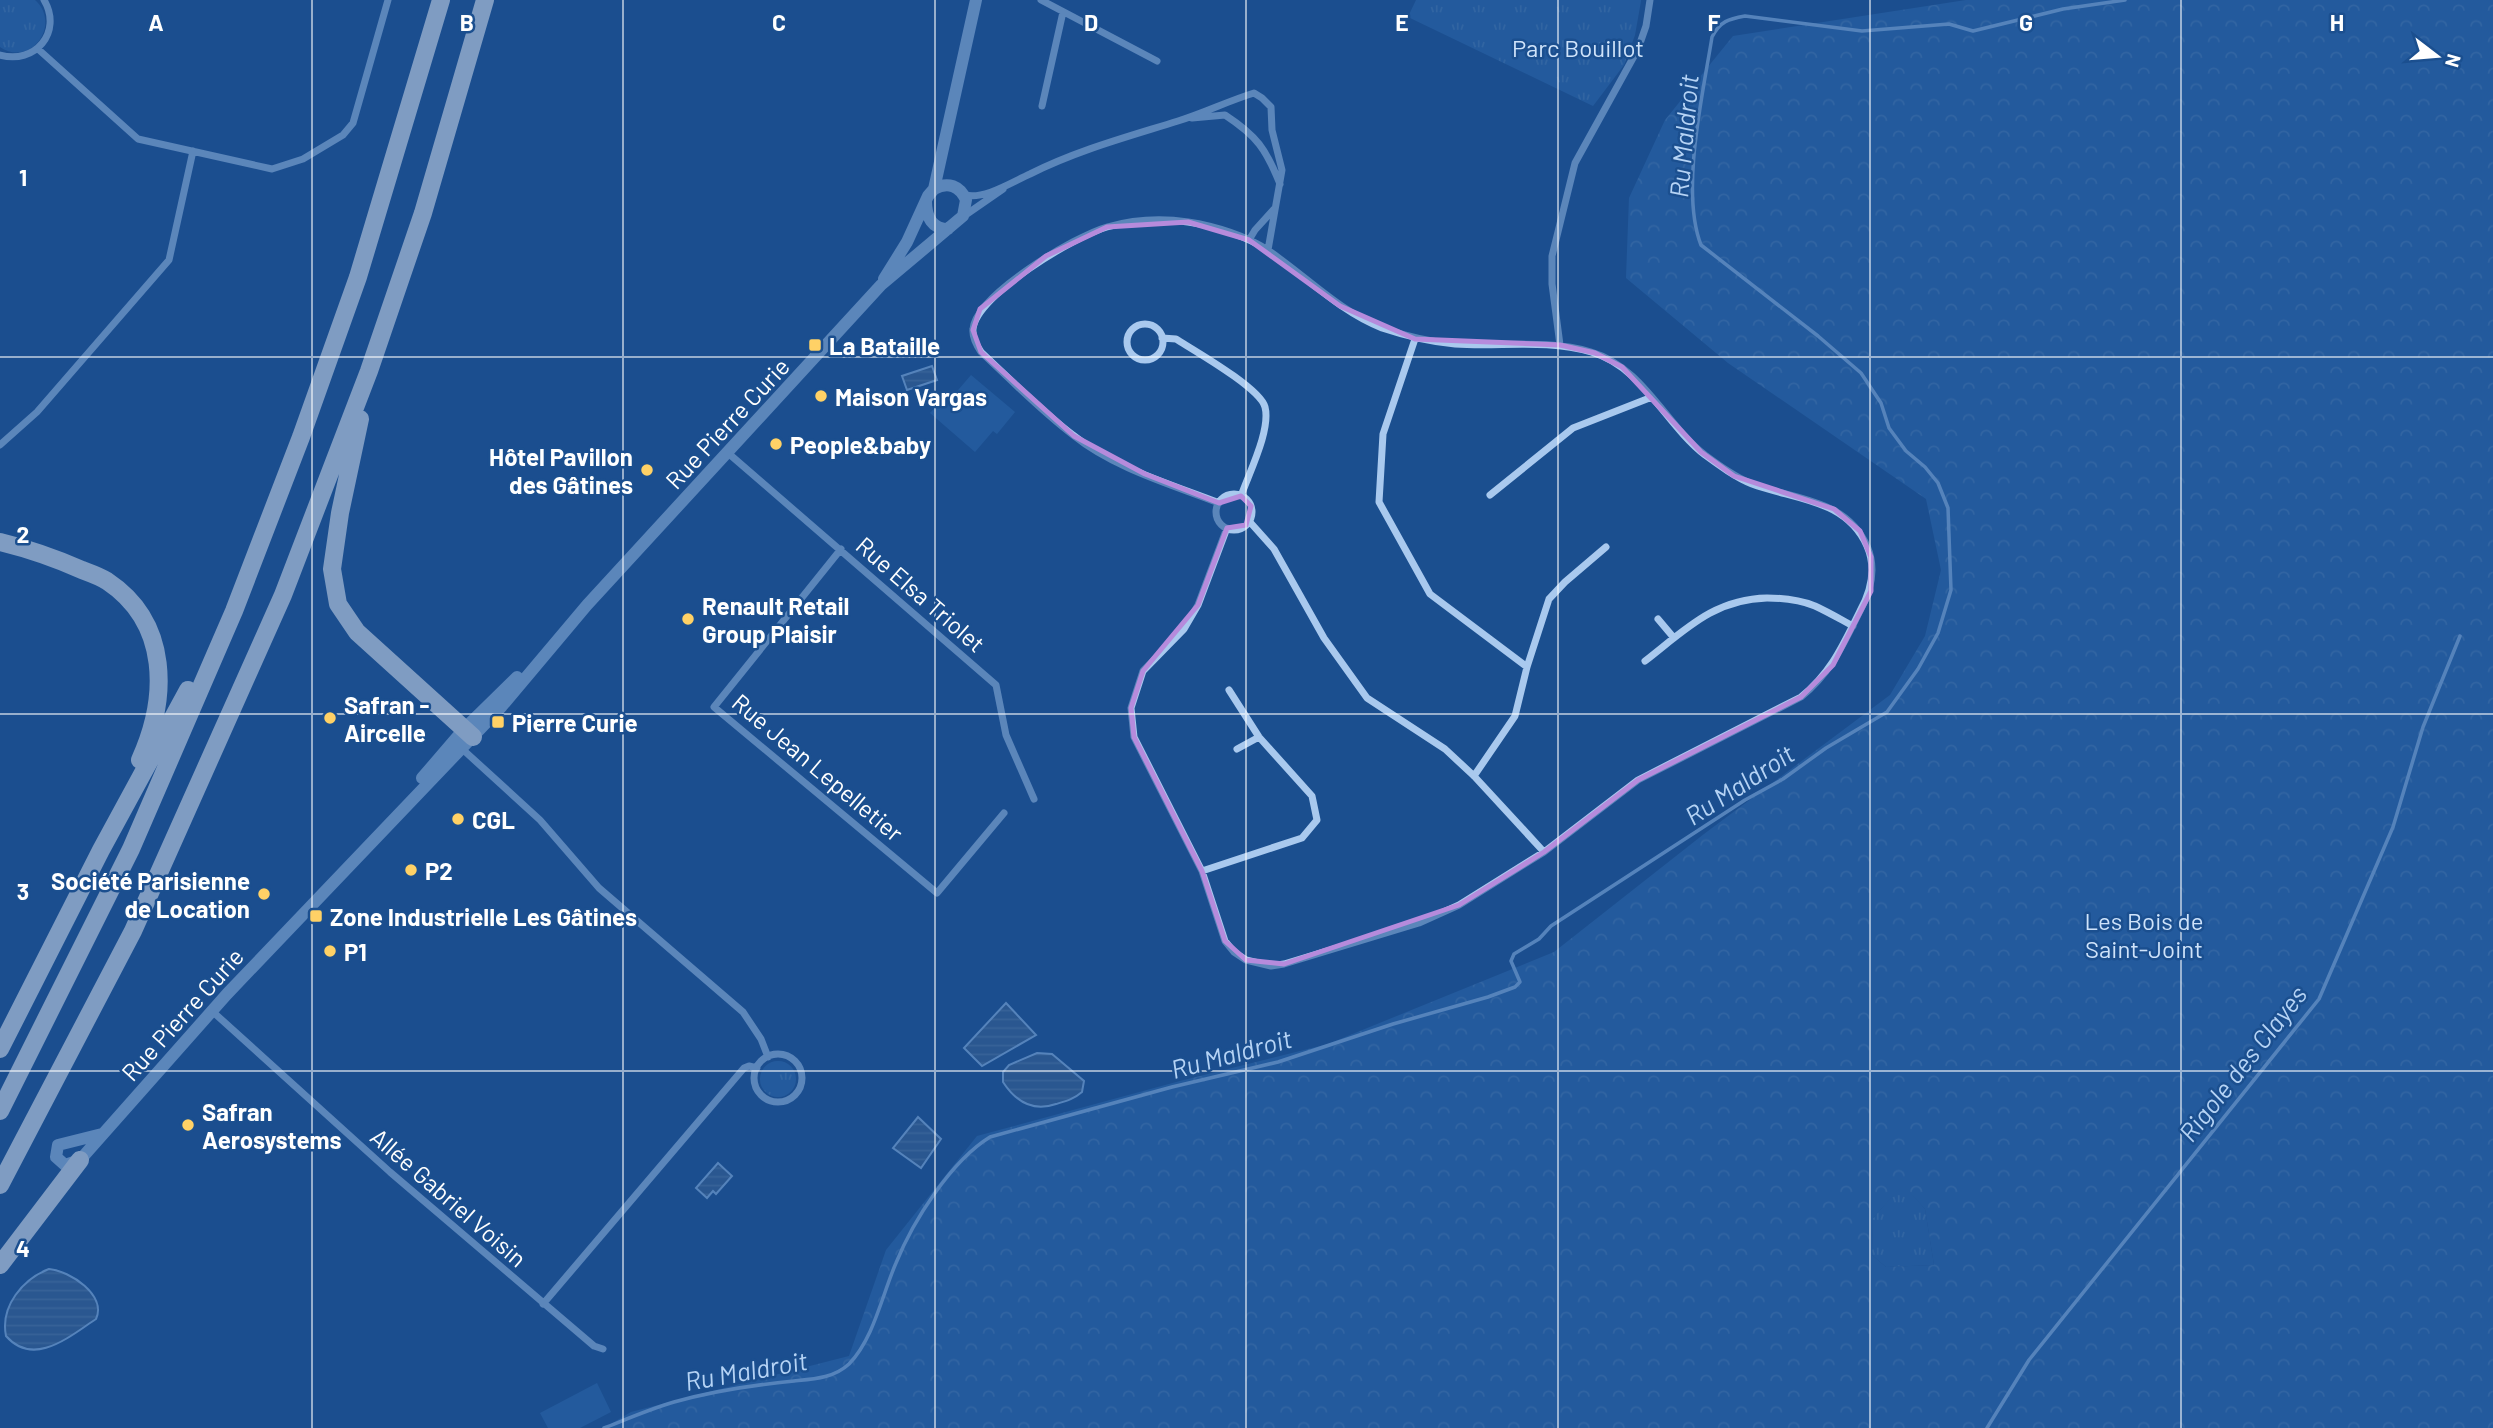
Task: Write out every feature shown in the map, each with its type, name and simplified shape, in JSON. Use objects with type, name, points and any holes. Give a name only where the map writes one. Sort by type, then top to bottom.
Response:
[{"type":"highway","points":[[0,1111],[131,849],[234,611],[301,437],[358,277],[441,0]]},
{"type":"highway","points":[[0,1185],[133,930],[283,595],[369,372],[423,213],[485,0]]},
{"type":"highway","points":[[369,372],[369,387],[355,438],[332,569],[338,604],[357,632],[463,739]]},
{"type":"highway","points":[[0,542],[40,552],[106,580],[132,603],[151,633],[158,653],[159,696],[154,723],[101,850]]},
{"type":"highway","points":[[0,1049],[101,850],[246,578]]},
{"type":"highway","points":[[0,1265],[80,1160]]},
{"type":"street","points":[[0,54],[19,57],[38,49],[49,32],[51,22],[44,0]]},
{"type":"street","points":[[38,49],[138,139],[272,169],[303,159],[343,135],[353,123],[388,0]]},
{"type":"street","name":"Rue Pierre Curie","points":[[881,285],[934,189],[976,0]]},
{"type":"street","points":[[1041,0],[1157,61]]},
{"type":"street","points":[[1560,345],[1552,284],[1552,256],[1575,163],[1638,49],[1646,26],[1650,0]]},
{"type":"street","points":[[1042,106],[1063,12]]},
{"type":"street","points":[[939,166],[950,185],[964,195],[973,197],[1011,183],[1062,158],[1184,119],[1254,93],[1270,107],[1272,130],[1282,170],[1268,250]]},
{"type":"street","points":[[1184,119],[1225,115],[1249,131],[1268,156],[1281,185]]},
{"type":"street","points":[[0,445],[37,412],[169,260],[193,151]]},
{"type":"street","points":[[963,216],[1011,183]]},
{"type":"street","points":[[934,189],[950,185]]},
{"type":"street","points":[[963,216],[967,206],[964,195]]},
{"type":"street","points":[[926,201],[933,225],[939,229],[948,229]]},
{"type":"street","points":[[1249,240],[1275,209]]},
{"type":"street","name":"Rue Pierre Curie","points":[[80,1160],[212,1011],[463,739],[502,706],[546,651],[881,285],[963,216]]},
{"type":"street","points":[[1219,503],[1107,457],[1074,436],[981,352],[975,342],[973,330],[981,309],[1046,256],[1107,227],[1143,221],[1188,222],[1249,240],[1268,250],[1340,306],[1379,327],[1415,339],[1455,344],[1560,345],[1595,353],[1622,367],[1701,452],[1734,476],[1833,509],[1848,518],[1860,531],[1871,557],[1871,591],[1833,665],[1819,682],[1801,697],[1638,780],[1544,852],[1459,905],[1419,923],[1271,966],[1246,960],[1234,952],[1225,941],[1202,871],[1134,737],[1131,708],[1143,671],[1184,629],[1198,605],[1227,528]]},
{"type":"street","points":[[1139,325],[1156,328],[1163,338],[1158,354],[1148,360],[1137,358],[1128,349],[1127,338],[1139,325]]},
{"type":"street","points":[[1163,338],[1176,339],[1233,376],[1255,391],[1265,407],[1266,427],[1241,496]]},
{"type":"street","points":[[1415,339],[1383,434],[1379,502],[1430,594],[1527,667]]},
{"type":"street","points":[[1490,495],[1573,428],[1652,397]]},
{"type":"street","name":"Rue Elsa Triolet","points":[[728,453],[996,685],[1006,735],[1034,799]]},
{"type":"street","points":[[1226,496],[1241,496],[1251,506],[1249,521],[1237,529],[1227,528],[1218,520],[1216,514],[1219,503],[1226,496]]},
{"type":"street","points":[[1249,521],[1274,549],[1324,638],[1367,698],[1445,749],[1474,776],[1544,852]]},
{"type":"street","points":[[1474,776],[1515,716],[1527,667],[1549,599],[1606,547]]},
{"type":"street","name":"Rue Jean Lepelletier","points":[[841,549],[714,707],[937,893],[1004,813]]},
{"type":"street","points":[[1645,661],[1697,620],[1722,606],[1747,599],[1781,598],[1812,605],[1853,626]]},
{"type":"street","points":[[1658,619],[1674,638]]},
{"type":"street","points":[[1202,871],[1302,838],[1317,820],[1312,796],[1259,737],[1229,690]]},
{"type":"street","points":[[1237,749],[1259,737]]},
{"type":"street","points":[[463,739],[540,820],[599,888],[743,1012],[761,1039],[768,1057]]},
{"type":"street","name":"Allée Gabriel Voisin","points":[[212,1011],[390,1172],[543,1304],[594,1346],[603,1349]]},
{"type":"street","points":[[783,1055],[796,1062],[802,1075],[801,1085],[796,1094],[781,1102],[764,1098],[755,1083],[757,1068],[768,1057],[783,1055]]},
{"type":"street","points":[[543,1304],[744,1068],[757,1068]]},
{"type":"street","points":[[80,1160],[65,1165],[60,1162],[55,1157],[58,1145],[102,1134]]},
{"type":"highlighted area","points":[[1188,222],[1249,240],[1340,306],[1415,339],[1560,345],[1595,353],[1622,367],[1701,452],[1734,476],[1834,509],[1860,531],[1871,557],[1871,591],[1833,665],[1801,697],[1638,780],[1544,852],[1459,905],[1284,964],[1246,960],[1225,941],[1202,871],[1134,737],[1131,708],[1143,671],[1198,605],[1227,528],[1246,525],[1251,506],[1241,496],[1219,503],[1145,474],[1074,436],[981,352],[973,330],[980,309],[1046,256],[1107,227]]},
{"type":"green space","points":[[0,0],[35,0],[43,10],[44,31],[32,48],[12,52],[0,47]]},
{"type":"green space","name":"Parc Bouillot","points":[[1416,0],[1641,1],[1635,35],[1624,65],[1593,106],[1408,17]]},
{"type":"green space","name":"Les Bois de Saint-Joint","points":[[1966,0],[2493,0],[2493,1428],[604,1428],[631,1412],[849,1356],[886,1250],[977,1136],[1328,1044],[1554,952],[1704,834],[1890,695],[1925,636],[1941,570],[1926,499],[1728,363],[1626,278],[1629,198],[1665,120],[1733,36]],"holes":[[[1903,1185],[1925,1209],[1934,1265],[1886,1267],[1872,1255],[1873,1218]]]},
{"type":"green space","points":[[971,375],[1015,412],[997,434],[993,431],[975,452],[930,413],[949,393],[953,396]]},
{"type":"green space","points":[[778,1061],[791,1066],[796,1079],[791,1092],[778,1097],[765,1092],[760,1079],[765,1066]]},
{"type":"green space","points":[[1903,1184],[1925,1209],[1934,1265],[1886,1267],[1872,1255],[1873,1218]]},
{"type":"green space","points":[[597,1383],[611,1412],[580,1428],[548,1428],[540,1413]]},
{"type":"shaded area","points":[[932,366],[937,380],[907,390],[902,376]]},
{"type":"shaded area","points":[[1006,1003],[1036,1035],[982,1066],[964,1048]]},
{"type":"shaded area","points":[[1037,1053],[1052,1054],[1084,1081],[1082,1092],[1067,1101],[1048,1106],[1033,1106],[1019,1100],[1003,1082],[1003,1072],[1009,1065]]},
{"type":"shaded area","points":[[918,1117],[941,1139],[921,1168],[893,1148]]},
{"type":"shaded area","points":[[718,1163],[732,1176],[716,1194],[713,1191],[707,1198],[696,1188]]},
{"type":"shaded area","points":[[49,1269],[76,1279],[92,1293],[98,1310],[96,1319],[52,1346],[28,1349],[17,1345],[6,1336],[7,1314],[10,1304],[22,1287],[30,1279]]},
{"type":"waterway","name":"Ru Maldroit","points":[[604,1428],[689,1398],[816,1378],[843,1369],[858,1354],[865,1342],[903,1247],[923,1211],[961,1161],[990,1137],[1172,1087],[1278,1062],[1515,987],[1520,982],[1511,961],[1514,954],[1539,939],[1551,926],[1745,800],[1783,779],[1826,748],[1887,712],[1918,669],[1938,633],[1951,590],[1948,508],[1938,483],[1925,467],[1906,451],[1889,428],[1881,403],[1861,373],[1701,245],[1695,223],[1693,170],[1712,37],[1718,27],[1734,18],[1745,16],[1862,31],[1949,24],[1973,31],[2063,9],[2125,0]]},
{"type":"waterway","name":"Rigole des Clayes","points":[[1987,1428],[2029,1360],[2319,999],[2393,827],[2423,727],[2460,636]]},
{"type":"place","name":"La Bataille","points":[[815,345]]},
{"type":"place","name":"Maison Vargas","points":[[821,396]]},
{"type":"place","name":"People&baby","points":[[776,444]]},
{"type":"place","name":"Hôtel Pavillon des Gâtines","points":[[647,470]]},
{"type":"place","name":"Renault Retail Group Plaisir","points":[[688,619]]},
{"type":"place","name":"Safran - Aircelle","points":[[330,718]]},
{"type":"place","name":"Pierre Curie","points":[[498,722]]},
{"type":"place","name":"CGL","points":[[458,819]]},
{"type":"place","name":"P2","points":[[411,870]]},
{"type":"place","name":"Société Parisienne de Location","points":[[264,894]]},
{"type":"place","name":"Zone Industrielle Les Gâtines","points":[[316,916]]},
{"type":"place","name":"P1","points":[[330,951]]},
{"type":"place","name":"Safran Aerosystems","points":[[188,1125]]}]
